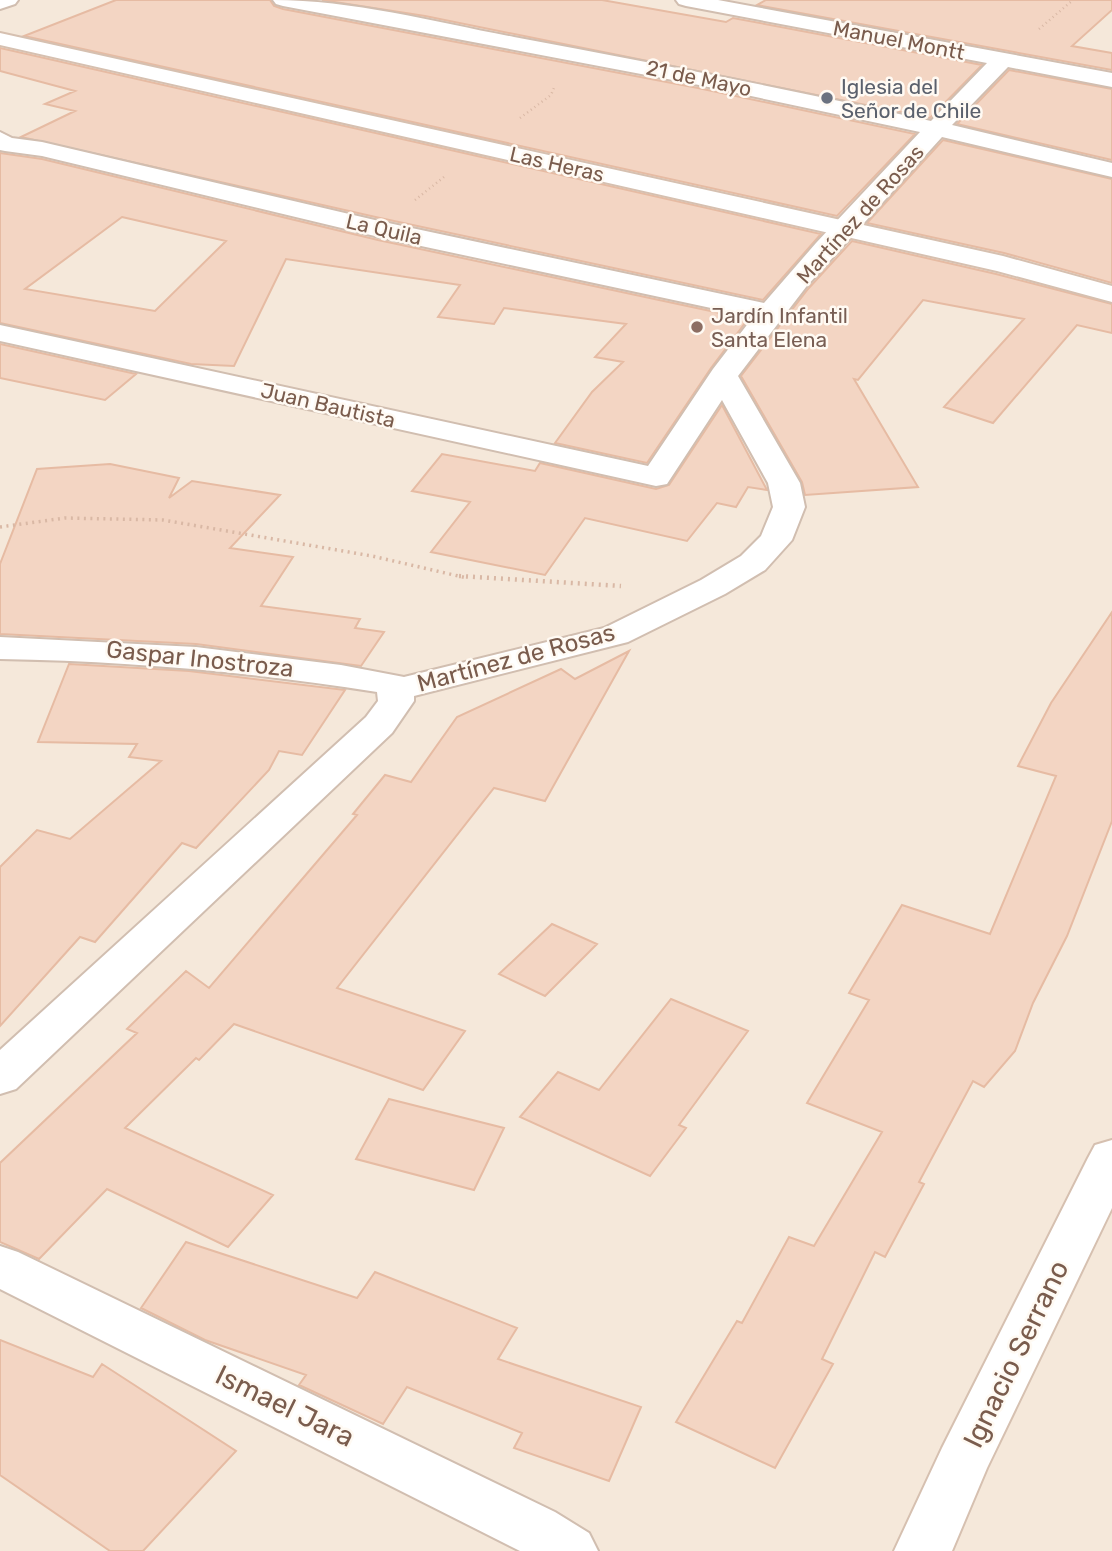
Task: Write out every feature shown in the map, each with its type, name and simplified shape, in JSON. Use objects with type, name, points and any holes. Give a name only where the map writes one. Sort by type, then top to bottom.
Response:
[{"type":"street","points":[[0,3],[8,0]]},
{"type":"street","name":"21 de Mayo","points":[[284,0],[600,58],[937,128],[1112,170]]},
{"type":"street","name":"Manuel Montt","points":[[686,0],[1112,80]]},
{"type":"street","name":"Las Heras","points":[[0,39],[1003,264],[1112,294]]},
{"type":"street","name":"Martínez de Rosas","points":[[656,477],[723,375],[771,313],[845,228],[1003,59]]},
{"type":"street","name":"La Quila","points":[[2,146],[42,149],[379,229],[771,313]]},
{"type":"street","name":"Juan Bautista","points":[[0,332],[656,477]]},
{"type":"street","name":"Martínez de Rosas","points":[[0,1077],[379,725],[396,701],[395,690],[615,635],[713,587],[753,563],[776,540],[789,507],[784,483],[723,375]]},
{"type":"street","name":"Gaspar Inostroza","points":[[0,648],[94,649],[209,657],[390,683],[395,690]]},
{"type":"street","name":"Ignacio Serrano","points":[[922,1551],[961,1465],[1112,1158]]},
{"type":"street","name":"Ismael Jara","points":[[0,1266],[535,1530],[569,1551]]},
{"type":"path","points":[[379,229],[551,95],[553,89],[600,58]]},
{"type":"path","points":[[0,527],[65,518],[163,520],[372,556],[469,578],[623,586]]},
{"type":"shaded area","points":[[0,0],[1112,0],[1112,1551],[0,1551]]},
{"type":"building","points":[[116,0],[270,0],[274,6],[283,9],[698,88],[915,134],[837,216],[24,36]]},
{"type":"building","points":[[322,0],[602,0],[726,22],[733,18],[982,65],[930,118],[425,16]]},
{"type":"building","points":[[766,0],[1112,0],[1112,10],[1072,46],[1112,53],[1112,70],[757,5]]},
{"type":"building","points":[[0,48],[821,234],[763,300],[21,137],[75,111],[45,104],[75,91],[0,71]]},
{"type":"building","points":[[1009,70],[1112,89],[1112,160],[957,124]]},
{"type":"building","points":[[943,140],[1112,179],[1112,283],[1004,253],[867,223]]},
{"type":"building","points":[[0,153],[42,159],[378,240],[748,319],[711,368],[647,463],[555,443],[592,392],[623,362],[595,357],[626,324],[504,308],[494,324],[438,317],[460,285],[286,259],[234,366],[191,364],[0,323]],"holes":[[[122,217],[226,241],[155,311],[25,289]]]},
{"type":"building","points":[[852,241],[1112,304],[1112,333],[1077,325],[993,423],[944,407],[1024,319],[923,300],[858,380],[854,379],[918,487],[805,495],[802,482],[741,376],[808,289]]},
{"type":"building","points":[[0,344],[136,374],[105,400],[0,378]]},
{"type":"building","points":[[722,405],[767,490],[748,487],[736,507],[717,503],[687,541],[585,518],[545,575],[431,552],[470,502],[412,491],[442,454],[535,471],[540,463],[656,489],[669,485]]},
{"type":"building","points":[[110,464],[179,478],[169,498],[192,481],[280,495],[230,548],[293,557],[261,606],[360,619],[355,628],[384,632],[361,666],[196,644],[0,634],[0,564],[37,469]]},
{"type":"building","points":[[1112,612],[1112,821],[1067,936],[1033,1003],[1015,1051],[984,1087],[973,1081],[919,1182],[924,1184],[885,1257],[875,1252],[822,1359],[833,1364],[775,1468],[676,1422],[737,1321],[742,1323],[789,1237],[814,1246],[882,1132],[807,1103],[869,1000],[849,993],[902,905],[990,934],[1056,776],[1018,766],[1051,703]]},
{"type":"building","points":[[629,651],[545,801],[494,788],[337,988],[465,1031],[423,1090],[234,1024],[125,1128],[273,1195],[228,1247],[107,1189],[39,1259],[0,1242],[0,1163],[137,1033],[127,1029],[186,971],[209,988],[357,815],[353,814],[385,775],[411,782],[457,717],[561,669],[575,679]]},
{"type":"building","points":[[69,664],[189,671],[345,690],[302,755],[279,751],[269,770],[196,848],[182,843],[95,942],[80,937],[0,1026],[0,867],[37,830],[70,839],[161,761],[129,757],[137,744],[38,742]]},
{"type":"building","points":[[552,924],[597,944],[545,996],[499,974]]},
{"type":"building","points":[[671,999],[748,1031],[679,1125],[686,1128],[650,1176],[520,1117],[558,1072],[599,1090]]},
{"type":"building","points":[[389,1099],[504,1128],[474,1190],[356,1159]]},
{"type":"building","points":[[186,1242],[357,1298],[375,1272],[517,1328],[498,1359],[641,1407],[609,1481],[514,1448],[522,1433],[407,1387],[383,1424],[299,1385],[306,1375],[205,1340],[141,1308]]},
{"type":"building","points":[[0,1340],[93,1377],[102,1364],[236,1451],[143,1551],[110,1551],[0,1475]]},
{"type":"place","name":"Iglesia del Señor de Chile","points":[[827,98]]},
{"type":"place","name":"Jardín Infantil Santa Elena","points":[[697,327]]}]
